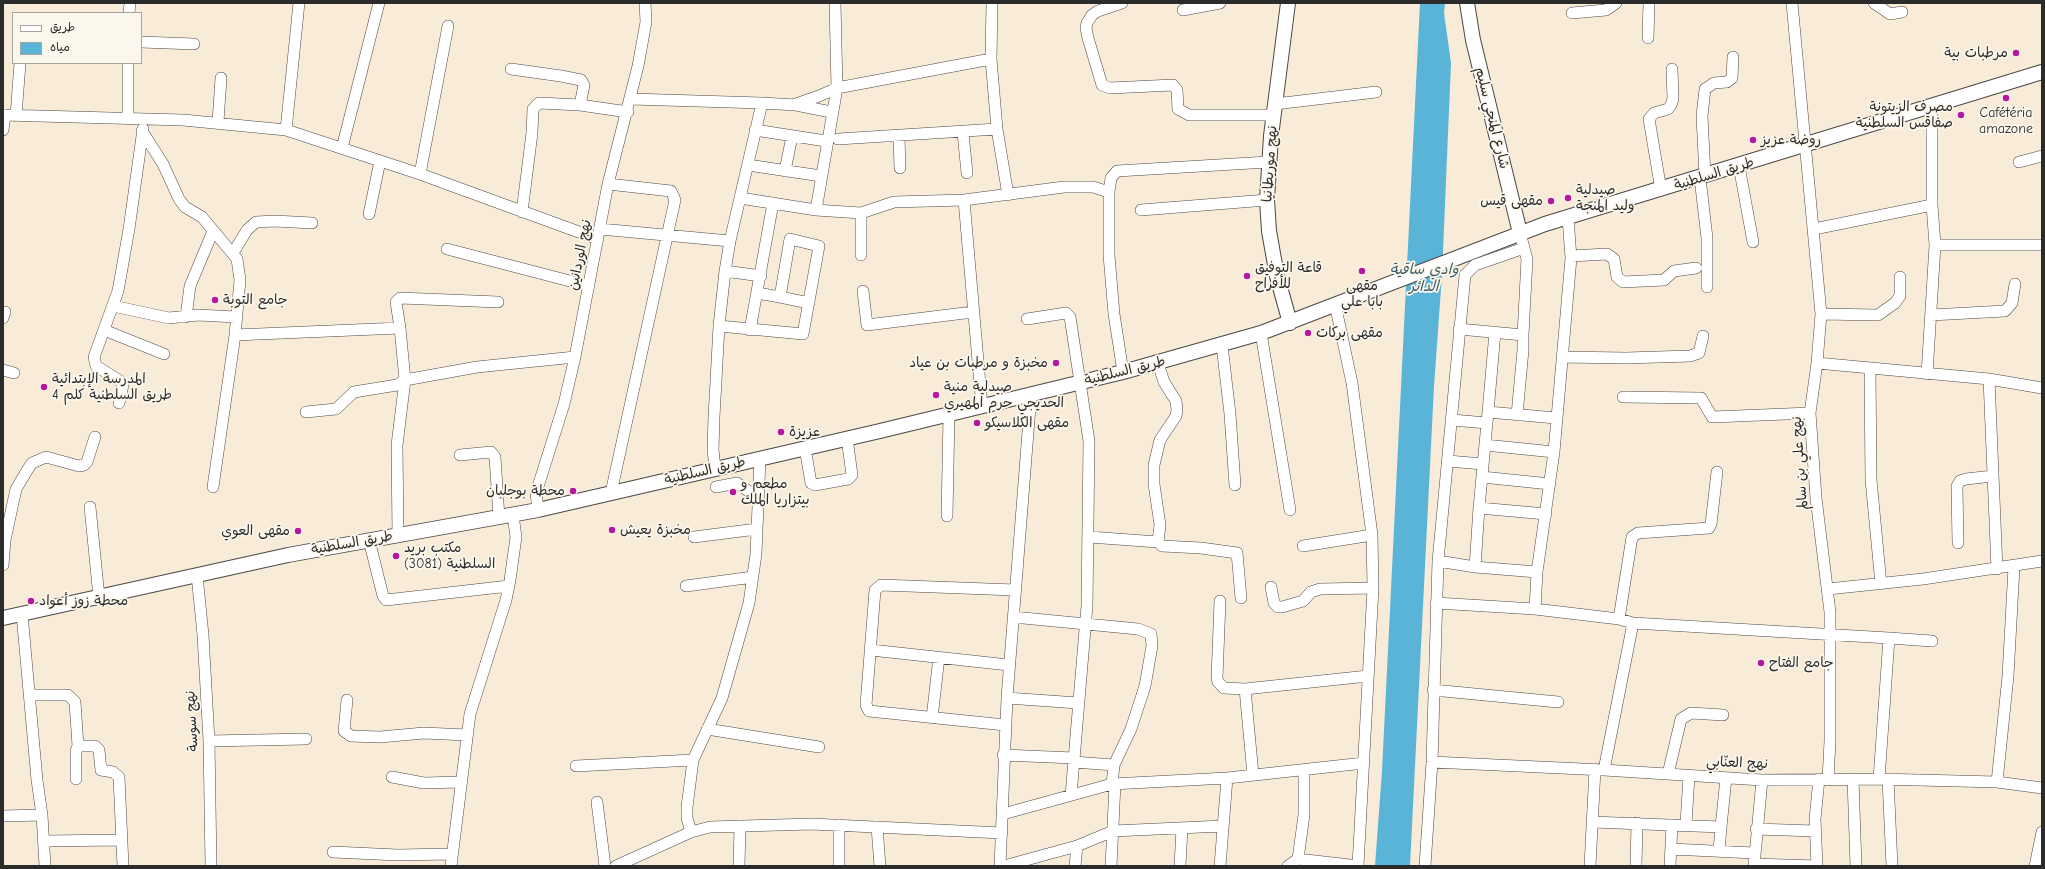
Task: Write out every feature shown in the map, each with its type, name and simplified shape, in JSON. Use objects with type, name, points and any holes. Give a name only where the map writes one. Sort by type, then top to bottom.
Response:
[{"type":"main road","name":"نهج موريطانيا","points":[[1288,3],[1268,162],[1266,200],[1269,231],[1277,276],[1290,323]]},
{"type":"main road","name":"شارع المنجي سليم","points":[[1468,3],[1473,40],[1520,233]]},
{"type":"main road","name":"طريق السلطنية","points":[[3,618],[288,555],[538,510],[949,415],[1158,363],[1222,345],[1290,323],[1334,304],[1520,233],[2042,72]]},
{"type":"street","points":[[286,130],[299,3]]},
{"type":"street","points":[[342,148],[379,3]]},
{"type":"street","name":"نهج الوردانين","points":[[538,510],[536,493],[564,404],[590,286],[608,184],[631,99],[646,22],[645,3]]},
{"type":"street","points":[[816,210],[831,112],[837,88],[835,3]]},
{"type":"street","points":[[992,3],[991,59],[997,129],[1008,194]]},
{"type":"street","points":[[1122,3],[1098,11],[1092,15],[1087,23],[1088,38],[1102,85],[1110,88],[1173,85],[1177,90],[1178,109],[1189,115],[1274,109],[1376,92]]},
{"type":"street","points":[[1183,10],[1220,3]]},
{"type":"street","points":[[1572,13],[1606,10],[1616,3]]},
{"type":"street","points":[[1648,38],[1649,3]]},
{"type":"street","name":"نهج علي بن سالم","points":[[1792,3],[1821,314],[1817,363],[1810,413],[1816,498],[1828,589],[1831,636],[1830,741],[1815,832],[1817,866]]},
{"type":"street","points":[[1874,3],[1890,14],[1902,12]]},
{"type":"street","points":[[420,174],[448,26]]},
{"type":"street","points":[[142,42],[194,44]]},
{"type":"street","points":[[1707,287],[1707,238],[1702,177],[1702,116],[1705,89],[1714,83],[1727,82],[1732,78],[1733,57]]},
{"type":"street","points":[[793,105],[837,88],[991,59]]},
{"type":"street","points":[[3,130],[20,64]]},
{"type":"street","points":[[128,64],[128,118]]},
{"type":"street","points":[[511,69],[581,80],[584,86],[580,106]]},
{"type":"street","points":[[1661,190],[1649,119],[1654,113],[1668,109],[1671,105],[1673,99],[1672,69]]},
{"type":"street","points":[[218,122],[221,78]]},
{"type":"street","points":[[631,99],[793,105],[831,112]]},
{"type":"street","points":[[522,212],[532,133],[532,109],[539,103],[628,112]]},
{"type":"street","points":[[715,468],[713,450],[714,417],[719,326],[725,271],[730,241],[762,103]]},
{"type":"street","points":[[1927,374],[1932,315],[1935,245],[1932,205],[1932,106]]},
{"type":"street","points":[[8,115],[218,122],[286,130],[420,174],[522,212],[599,234],[666,236],[730,241]]},
{"type":"street","points":[[119,403],[123,385],[120,381],[96,366],[93,361],[118,291],[129,230],[144,119]]},
{"type":"street","points":[[838,140],[899,137],[997,129]]},
{"type":"street","points":[[756,130],[826,142]]},
{"type":"street","points":[[142,131],[163,164],[179,199],[185,207],[202,216],[213,231],[233,253],[238,263],[240,280],[235,335],[213,487]]},
{"type":"street","points":[[963,132],[967,173]]},
{"type":"street","points":[[785,171],[792,136]]},
{"type":"street","points":[[899,137],[900,168]]},
{"type":"street","points":[[2019,162],[2042,156]]},
{"type":"street","points":[[369,214],[380,161]]},
{"type":"street","points":[[1123,372],[1114,314],[1109,255],[1109,192],[1111,178],[1117,170],[1268,162]]},
{"type":"street","points":[[748,165],[821,176]]},
{"type":"street","points":[[1739,166],[1753,242]]},
{"type":"street","points":[[608,184],[671,191],[675,200],[611,492]]},
{"type":"street","points":[[740,198],[816,210],[861,213],[894,202],[964,200],[1064,186],[1093,187],[1109,192]]},
{"type":"street","points":[[964,200],[982,407]]},
{"type":"street","points":[[1141,210],[1266,200]]},
{"type":"street","points":[[750,330],[761,276],[773,203]]},
{"type":"street","points":[[1814,229],[1932,205]]},
{"type":"street","points":[[861,213],[861,255]]},
{"type":"street","points":[[1535,609],[1537,572],[1554,452],[1571,256],[1568,218]]},
{"type":"street","points":[[233,253],[247,230],[256,222],[274,221],[312,223]]},
{"type":"street","points":[[186,317],[190,286],[213,231]]},
{"type":"street","points":[[1518,415],[1524,350],[1523,335],[1527,260],[1520,233]]},
{"type":"street","points":[[719,326],[803,334],[819,246],[790,239],[780,297]]},
{"type":"street","points":[[1935,245],[2042,245]]},
{"type":"street","points":[[1425,866],[1432,762],[1438,562],[1465,275],[1470,268],[1475,265],[1524,248]]},
{"type":"street","points":[[447,249],[590,286]]},
{"type":"street","points":[[1571,256],[1607,254],[1614,259],[1617,277],[1623,282],[1664,280],[1674,271],[1696,268]]},
{"type":"street","points":[[725,271],[761,276]]},
{"type":"street","points":[[1821,314],[1878,315],[1895,303],[1900,296],[1900,277]]},
{"type":"street","points":[[1932,315],[2005,311],[2012,303],[2014,284]]},
{"type":"street","points":[[863,291],[867,325],[973,312]]},
{"type":"street","points":[[757,293],[809,303]]},
{"type":"street","points":[[398,535],[397,445],[405,380],[396,302],[400,298],[498,302]]},
{"type":"street","points":[[1288,866],[1298,859],[1358,866],[1373,588],[1372,535],[1352,383],[1334,304]]},
{"type":"street","points":[[113,306],[169,318],[198,315],[236,317]]},
{"type":"street","points":[[1027,319],[1066,313],[1070,317],[1089,441],[1089,537],[1086,623],[1071,795]]},
{"type":"street","points":[[235,335],[400,328]]},
{"type":"street","points":[[1459,329],[1523,335]]},
{"type":"street","points":[[104,330],[164,354]]},
{"type":"street","points":[[1475,567],[1495,332]]},
{"type":"street","points":[[1261,333],[1290,510]]},
{"type":"street","points":[[1562,357],[1626,358],[1690,356],[1699,353],[1703,336]]},
{"type":"street","points":[[1222,345],[1230,414],[1235,485]]},
{"type":"street","points":[[306,412],[336,409],[354,392],[390,386],[405,380],[477,367],[575,357]]},
{"type":"street","points":[[1158,363],[1164,382],[1176,401],[1177,410],[1176,416],[1160,440],[1154,465],[1154,484],[1160,525],[1158,542]]},
{"type":"street","points":[[1817,363],[1989,379],[2042,388]]},
{"type":"street","points":[[1870,369],[1871,480],[1881,584]]},
{"type":"street","points":[[1989,379],[1997,569]]},
{"type":"street","points":[[1000,866],[1003,814],[1003,755],[1009,665],[1032,394]]},
{"type":"street","points":[[1623,397],[1701,398],[1712,418],[1810,413]]},
{"type":"street","points":[[946,516],[949,415]]},
{"type":"street","points":[[1452,420],[1518,415],[1556,418]]},
{"type":"street","points":[[3,565],[6,540],[16,489],[32,463],[46,457],[79,466],[84,465],[87,462],[95,437]]},
{"type":"street","points":[[804,448],[811,483],[815,485],[848,479],[852,474],[848,438]]},
{"type":"street","points":[[1485,445],[1554,452]]},
{"type":"street","points":[[460,455],[491,452],[495,456],[499,518]]},
{"type":"street","points":[[690,832],[687,818],[693,760],[716,715],[728,682],[745,619],[753,577],[760,458]]},
{"type":"street","points":[[1448,461],[1483,464]]},
{"type":"street","points":[[1619,619],[1632,537],[1638,533],[1709,528],[1711,524],[1717,472]]},
{"type":"street","points":[[1958,543],[1957,486],[1960,481],[1966,479],[1993,476]]},
{"type":"street","points":[[1482,477],[1550,484]]},
{"type":"street","points":[[716,487],[737,483],[751,493],[759,492]]},
{"type":"street","points":[[90,507],[99,597]]},
{"type":"street","points":[[1479,508],[1546,514]]},
{"type":"street","points":[[451,866],[470,714],[509,586],[516,537],[513,515]]},
{"type":"street","points":[[694,537],[757,529]]},
{"type":"street","points":[[1303,546],[1372,535]]},
{"type":"street","points":[[1089,537],[1158,542],[1162,546],[1201,548],[1237,554],[1241,598]]},
{"type":"street","points":[[370,540],[383,596],[386,600],[509,586]]},
{"type":"street","points":[[1828,589],[1881,584],[1997,569],[2042,561]]},
{"type":"street","points":[[1438,562],[1475,567],[1537,572]]},
{"type":"street","points":[[1997,782],[2008,676],[2014,566]]},
{"type":"street","name":"نهج سوسة","points":[[197,575],[203,635],[208,742],[211,866]]},
{"type":"street","points":[[686,586],[753,577]]},
{"type":"street","points":[[1005,725],[869,711],[866,705],[875,590],[881,585],[1015,590]]},
{"type":"street","points":[[1271,587],[1274,603],[1278,607],[1303,601],[1311,592],[1320,589],[1373,588]]},
{"type":"street","points":[[1220,601],[1218,682],[1224,688],[1245,689],[1368,676]]},
{"type":"street","points":[[1436,603],[1535,609],[1619,619],[1633,623],[1932,641]]},
{"type":"street","points":[[22,614],[31,694],[45,866]]},
{"type":"street","points":[[1013,617],[1086,623],[1147,631],[1151,634],[1153,639],[1145,686],[1131,729],[1114,765],[1114,831],[1111,866]]},
{"type":"street","points":[[1590,866],[1592,822],[1599,769],[1633,623]]},
{"type":"street","points":[[1889,638],[1884,779],[1892,866]]},
{"type":"street","points":[[871,650],[1009,665]]},
{"type":"street","points":[[932,718],[938,657]]},
{"type":"street","points":[[1245,689],[1253,775]]},
{"type":"street","points":[[1433,690],[1558,702]]},
{"type":"street","points":[[31,694],[68,695],[75,702],[78,746],[76,750],[76,779]]},
{"type":"street","points":[[1007,698],[1078,703]]},
{"type":"street","points":[[347,700],[344,731],[352,736],[380,737],[424,733],[467,735]]},
{"type":"street","points":[[1668,774],[1681,719],[1691,713],[1723,715]]},
{"type":"street","points":[[707,730],[819,747]]},
{"type":"street","points":[[208,742],[306,740]]},
{"type":"street","points":[[78,746],[95,746],[99,750],[102,770],[113,772],[118,777],[123,866]]},
{"type":"street","points":[[1003,755],[1074,760],[1114,765]]},
{"type":"street","points":[[576,766],[693,760]]},
{"type":"street","name":"نهج العنّابي","points":[[1432,762],[1599,769],[1762,780],[1884,779],[1997,782],[2042,788]]},
{"type":"street","points":[[1003,814],[1113,784],[1227,778],[1364,763]]},
{"type":"street","points":[[1298,859],[1304,815],[1304,770]]},
{"type":"street","points":[[1686,824],[1689,776]]},
{"type":"street","points":[[392,777],[424,783],[461,782]]},
{"type":"street","points":[[1220,866],[1227,778]]},
{"type":"street","points":[[1719,851],[1726,778]]},
{"type":"street","points":[[1853,779],[1856,866]]},
{"type":"street","points":[[1754,861],[1756,828],[1762,780]]},
{"type":"street","points":[[597,802],[605,866]]},
{"type":"street","points":[[3,816],[42,815]]},
{"type":"street","points":[[1592,822],[1672,825],[1686,824],[1721,827]]},
{"type":"street","points":[[1636,866],[1637,823]]},
{"type":"street","points":[[616,866],[690,832],[710,826],[839,825],[1002,833]]},
{"type":"street","points":[[839,825],[839,866]]},
{"type":"street","points":[[1670,866],[1672,825]]},
{"type":"street","points":[[739,866],[740,826]]},
{"type":"street","points":[[1004,866],[1035,862],[1114,831],[1223,826]]},
{"type":"street","points":[[877,827],[880,866]]},
{"type":"street","points":[[1180,866],[1182,828]]},
{"type":"street","points":[[1756,828],[1815,832]]},
{"type":"street","points":[[2035,866],[2042,832]]},
{"type":"street","points":[[44,841],[121,840]]},
{"type":"street","points":[[1076,866],[1077,846]]},
{"type":"street","points":[[1671,849],[1719,851],[1754,861],[1817,866]]},
{"type":"street","points":[[333,852],[398,855],[452,854]]},
{"type":"water","name":"وادي ساقية الدائر","points":[[1420,3],[1445,3],[1444,13],[1451,63],[1442,275],[1434,386],[1410,866],[1375,866],[1382,771]]},
{"type":"place","name":"مرطبات بية","points":[[2016,53]]},
{"type":"place","name":"Cafétéria amazone","points":[[2006,98]]},
{"type":"place","name":"مصرف الزيتونة صفاقس السلطنية","points":[[1961,115]]},
{"type":"place","name":"روضة عزيز","points":[[1753,140]]},
{"type":"place","name":"صيدلية وليد المنجة","points":[[1568,198]]},
{"type":"place","name":"مقهى قيس","points":[[1551,201]]},
{"type":"place","name":"مقهى بابا علي","points":[[1362,271]]},
{"type":"place","name":"قاعة التوفيق للأفراح","points":[[1247,276]]},
{"type":"place","name":"جامع التوبة","points":[[215,300]]},
{"type":"place","name":"مقهى بركات","points":[[1308,333]]},
{"type":"place","name":"مخبزة و مرطبات بن عياد","points":[[1056,363]]},
{"type":"place","name":"المدرسة الإبتدائية طريق السلطنية كلم 4","points":[[44,387]]},
{"type":"place","name":"صيدلية منية الحديجي حرم المهيري","points":[[936,395]]},
{"type":"place","name":"مقهى الكلاسيكو","points":[[977,423]]},
{"type":"place","name":"عزيزة","points":[[781,432]]},
{"type":"place","name":"محطة بوجلبان","points":[[573,491]]},
{"type":"place","name":"مطعم و بيتزاريا الملك","points":[[733,492]]},
{"type":"place","name":"مخبزة يعيش","points":[[612,530]]},
{"type":"place","name":"مقهى العوي","points":[[298,531]]},
{"type":"place","name":"مكتب بريد السلطنية (3081)","points":[[396,556]]},
{"type":"place","name":"محطة زوز أعواد","points":[[31,601]]},
{"type":"place","name":"جامع الفتاح","points":[[1761,663]]}]
